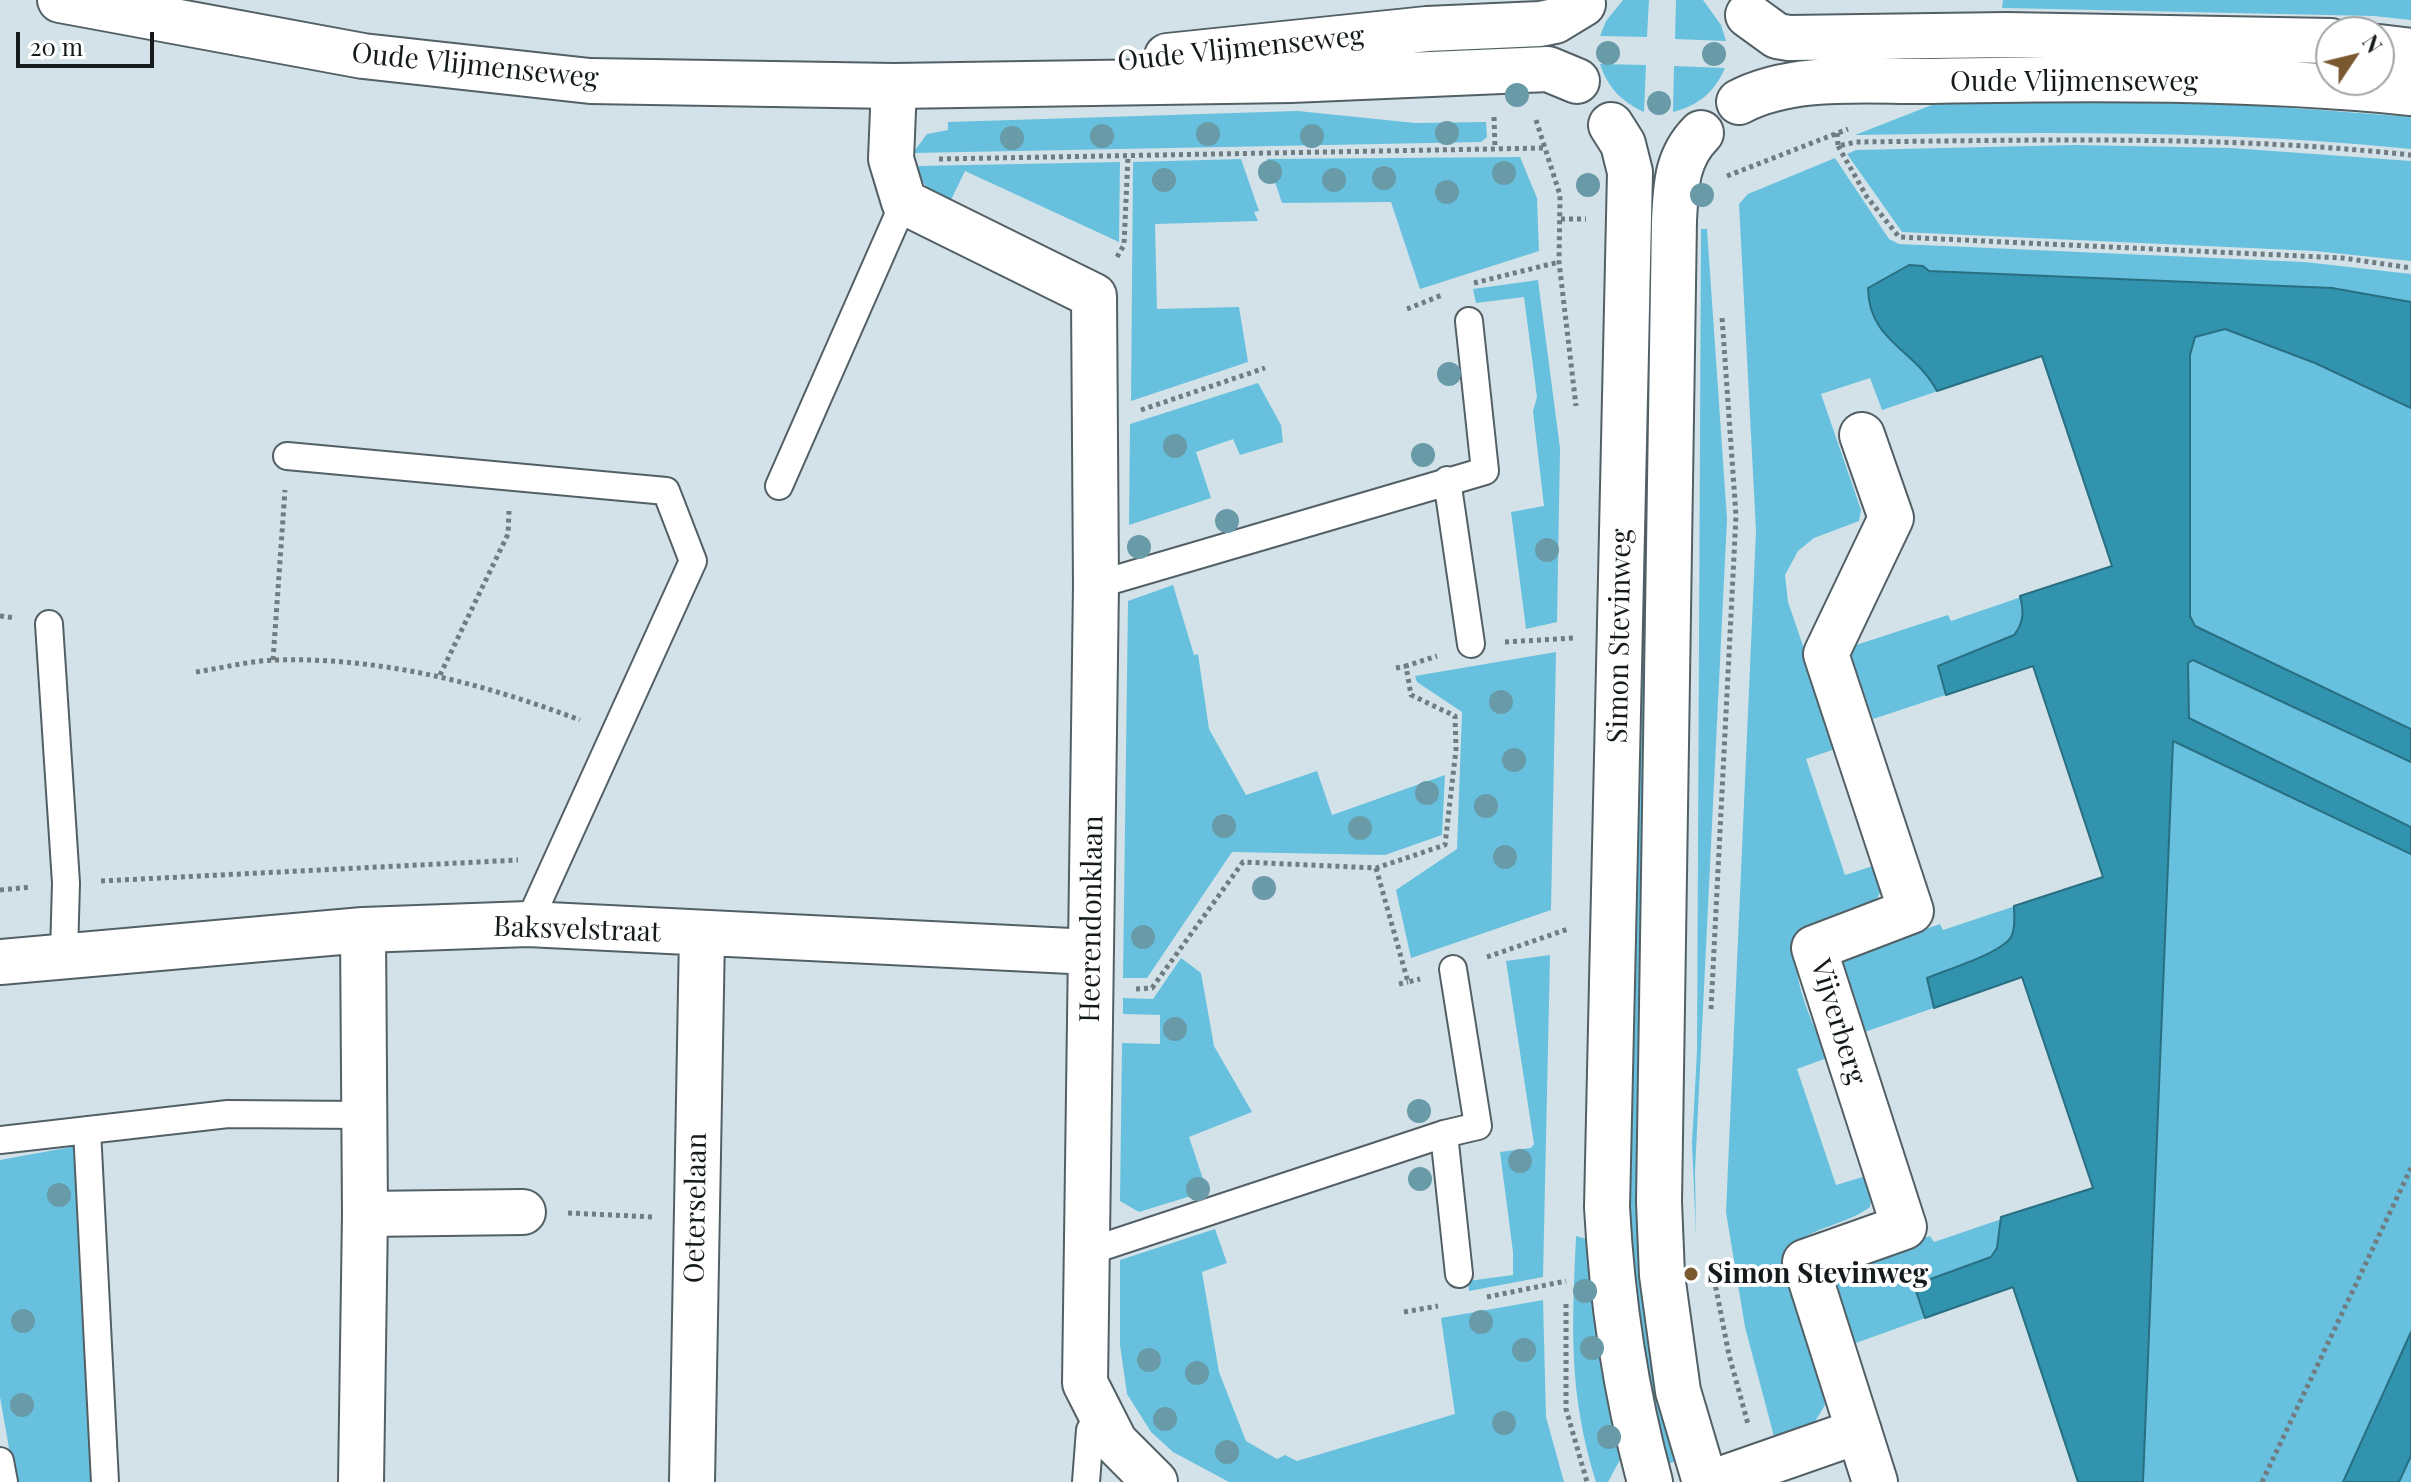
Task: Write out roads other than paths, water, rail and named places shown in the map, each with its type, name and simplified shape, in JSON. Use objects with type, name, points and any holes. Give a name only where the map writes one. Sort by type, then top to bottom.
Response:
[{"type":"street","name":"Oude Vlijmenseweg","points":[[60,0],[363,56],[590,81],[894,86],[1291,80],[1548,69],[1577,81]]},
{"type":"street","name":"Oude Vlijmenseweg","points":[[894,86],[1427,29],[1540,24],[1555,21],[1585,2]]},
{"type":"street","points":[[1585,2],[1574,27],[1571,52],[1577,81],[1587,102],[1611,125],[1630,136],[1658,142],[1685,140],[1701,133],[1730,114],[1739,102],[1754,67],[1754,41],[1744,8]]},
{"type":"street","name":"Oude Vlijmenseweg","points":[[1744,8],[1777,36],[1789,38],[2007,35],[2315,41]]},
{"type":"street","name":"Oude Vlijmenseweg","points":[[1739,102],[1767,90],[1784,87],[2051,79],[2332,85],[2411,93]]},
{"type":"street","points":[[894,86],[891,159],[904,202]]},
{"type":"street","name":"Simon Stevinweg","points":[[1611,125],[1623,144],[1630,172],[1607,1207],[1612,1302],[1629,1403],[1650,1482]]},
{"type":"street","name":"Simon Stevinweg","points":[[1701,133],[1691,144],[1678,169],[1674,220],[1659,1202],[1662,1275],[1678,1391],[1705,1482]]},
{"type":"street","name":"Heerendonklaan","points":[[904,202],[1094,296],[1096,585],[1085,1383],[1115,1442],[1155,1482]]},
{"type":"street","name":"Vijverberg","points":[[1862,435],[1891,518],[1826,654],[1911,911],[1814,948],[1904,1227],[1805,1262],[1875,1482]]},
{"type":"street","name":"Baksvelstraat","points":[[0,962],[363,930],[528,924],[702,935],[1091,972]]},
{"type":"street","points":[[361,1482],[365,1214],[363,930]]},
{"type":"street","name":"Oeterselaan","points":[[692,1482],[702,935]]},
{"type":"street","points":[[365,1214],[523,1212]]},
{"type":"street","points":[[1713,1482],[1859,1431]]},
{"type":"lane","points":[[779,486],[904,202]]},
{"type":"lane","points":[[1096,585],[1485,471],[1469,321]]},
{"type":"lane","points":[[287,456],[666,491],[693,561],[528,924]]},
{"type":"lane","points":[[1447,480],[1471,644]]},
{"type":"lane","points":[[49,624],[66,883],[64,954]]},
{"type":"lane","points":[[1087,1252],[1444,1134],[1478,1126],[1453,969]]},
{"type":"lane","points":[[0,1140],[228,1114],[363,1115]]},
{"type":"lane","points":[[87,1130],[105,1482]]},
{"type":"lane","points":[[1444,1134],[1459,1274]]},
{"type":"lane","points":[[1086,1482],[1090,1430],[1100,1413]]},
{"type":"lane","points":[[0,1461],[4,1482]]},
{"type":"place","name":"Simon Stevinweg","points":[[1691,1274]]}]
